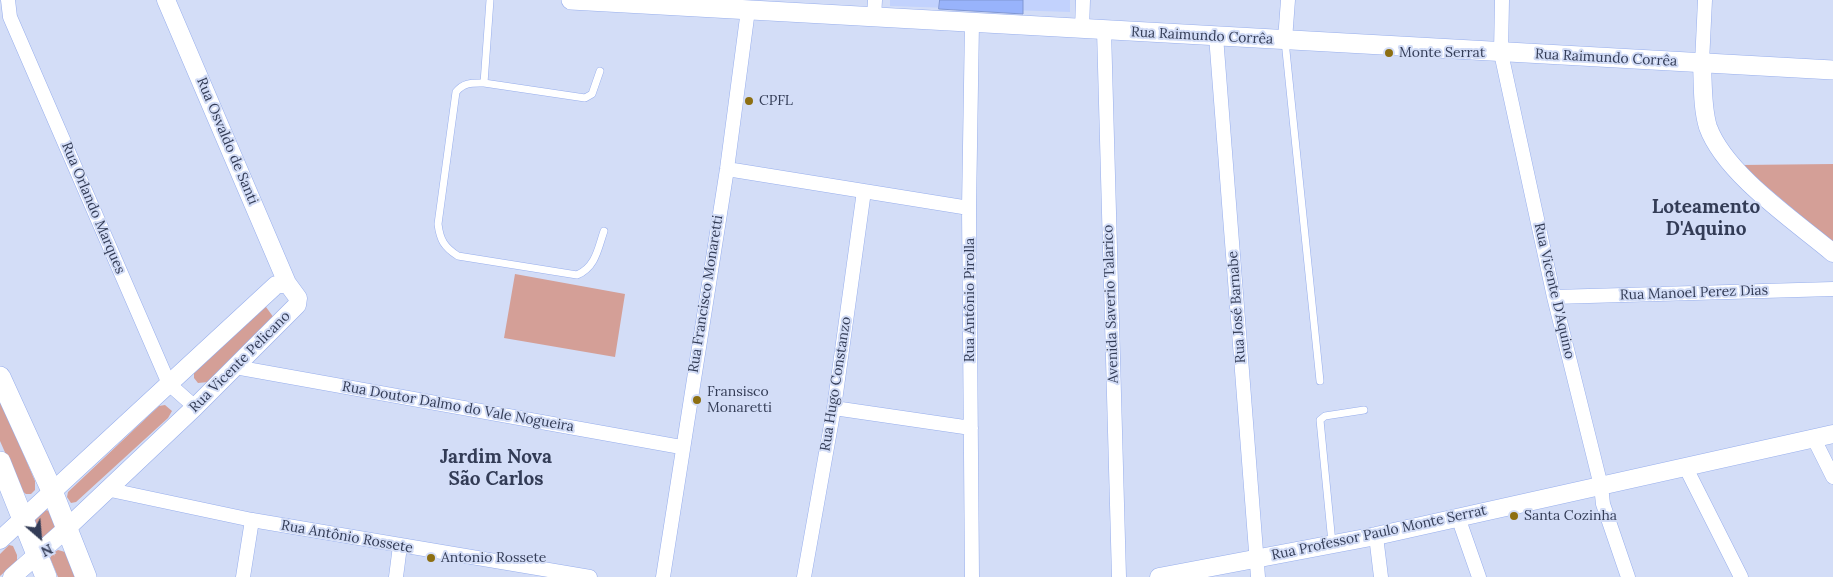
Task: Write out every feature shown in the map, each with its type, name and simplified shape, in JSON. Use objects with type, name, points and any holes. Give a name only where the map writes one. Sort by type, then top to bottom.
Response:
[{"type":"main road","name":"Rua Raimundo Corrêa","points":[[570,0],[668,3],[748,10],[875,8],[972,23],[1833,70]]},
{"type":"main road","points":[[0,377],[52,491],[86,577]]},
{"type":"main road","points":[[0,462],[18,502],[22,519],[46,577]]},
{"type":"street","name":"Rua Orlando Marques","points":[[8,0],[10,17],[169,384],[195,407]]},
{"type":"street","name":"Rua Osvaldo de Santi","points":[[166,0],[287,283]]},
{"type":"street","points":[[1082,29],[1083,0]]},
{"type":"street","points":[[1285,40],[1288,0]]},
{"type":"street","name":"Rua Vicente D'Aquino","points":[[1502,0],[1501,52],[1554,297],[1601,486],[1603,504],[1628,577]]},
{"type":"street","points":[[1704,0],[1702,63],[1706,120],[1724,156],[1742,176],[1833,253]]},
{"type":"street","name":"Rua Francisco Monaretti","points":[[663,577],[681,447],[727,168],[748,10]]},
{"type":"street","name":"Rua Antônio Pirolla","points":[[972,23],[969,208],[972,577]]},
{"type":"street","name":"Avenida Saverio Talarico","points":[[1104,30],[1119,577]]},
{"type":"street","name":"Rua José Barnabe","points":[[1216,36],[1258,577]]},
{"type":"street","points":[[727,168],[969,208]]},
{"type":"street","name":"Rua Hugo Constanzo","points":[[804,577],[834,408],[864,191]]},
{"type":"street","name":"Rua Vicente Pelicano","points":[[0,540],[276,286],[287,283],[298,298],[296,305],[195,407],[106,489],[66,530],[12,577]]},
{"type":"street","name":"Rua Manoel Perez Dias","points":[[1554,297],[1833,289]]},
{"type":"street","name":"Rua Doutor Dalmo do Vale Nogueira","points":[[235,367],[681,447]]},
{"type":"street","points":[[834,408],[970,428]]},
{"type":"street","name":"Rua Professor Paulo Monte Serrat","points":[[1159,577],[1376,536],[1833,434]]},
{"type":"street","points":[[1814,439],[1833,477]]},
{"type":"street","points":[[1685,466],[1741,577]]},
{"type":"street","name":"Rua Antônio Rossete","points":[[106,489],[252,520],[551,574],[590,577]]},
{"type":"street","points":[[1458,517],[1480,577]]},
{"type":"street","points":[[243,577],[252,520]]},
{"type":"street","points":[[1376,536],[1381,577]]},
{"type":"street","points":[[396,577],[400,546]]},
{"type":"lane","points":[[484,83],[490,0]]},
{"type":"lane","points":[[1285,40],[1320,381]]},
{"type":"lane","points":[[600,71],[592,94],[585,98],[484,83],[468,83],[461,86],[456,92],[438,224],[440,237],[446,248],[458,256],[577,275],[587,271],[593,263],[604,231]]},
{"type":"lane","points":[[1332,545],[1320,420],[1326,416],[1364,410]]},
{"type":"shaded area","points":[[890,0],[1070,0],[1070,12],[890,6]]},
{"type":"shaded area","points":[[1833,164],[1833,243],[1741,165]]},
{"type":"shaded area","points":[[515,274],[625,294],[615,357],[504,338]]},
{"type":"shaded area","points":[[262,307],[266,307],[274,318],[272,321],[208,382],[198,383],[194,378],[194,372]]},
{"type":"shaded area","points":[[0,399],[35,481],[35,490],[31,494],[26,494],[22,491],[0,441]]},
{"type":"shaded area","points":[[165,405],[172,411],[168,418],[76,502],[71,503],[67,497],[68,492],[159,406]]},
{"type":"shaded area","points":[[45,510],[50,511],[58,526],[46,538],[41,538],[30,519]]},
{"type":"shaded area","points":[[9,545],[13,546],[17,555],[17,561],[0,576],[0,554]]},
{"type":"shaded area","points":[[58,550],[65,552],[76,577],[58,577],[50,558]]},
{"type":"building","points":[[940,0],[1023,0],[1023,14],[939,9]]},
{"type":"place","name":"Monte Serrat","points":[[1389,53]]},
{"type":"place","name":"CPFL","points":[[749,101]]},
{"type":"place","name":"Fransisco Monaretti","points":[[697,400]]},
{"type":"place","name":"Santa Cozinha","points":[[1514,516]]},
{"type":"place","name":"Antonio Rossete","points":[[431,558]]},
{"type":"district","name":"Loteamento D'Aquino","points":[[1706,219]]},
{"type":"district","name":"Jardim Nova São Carlos","points":[[496,469]]}]
